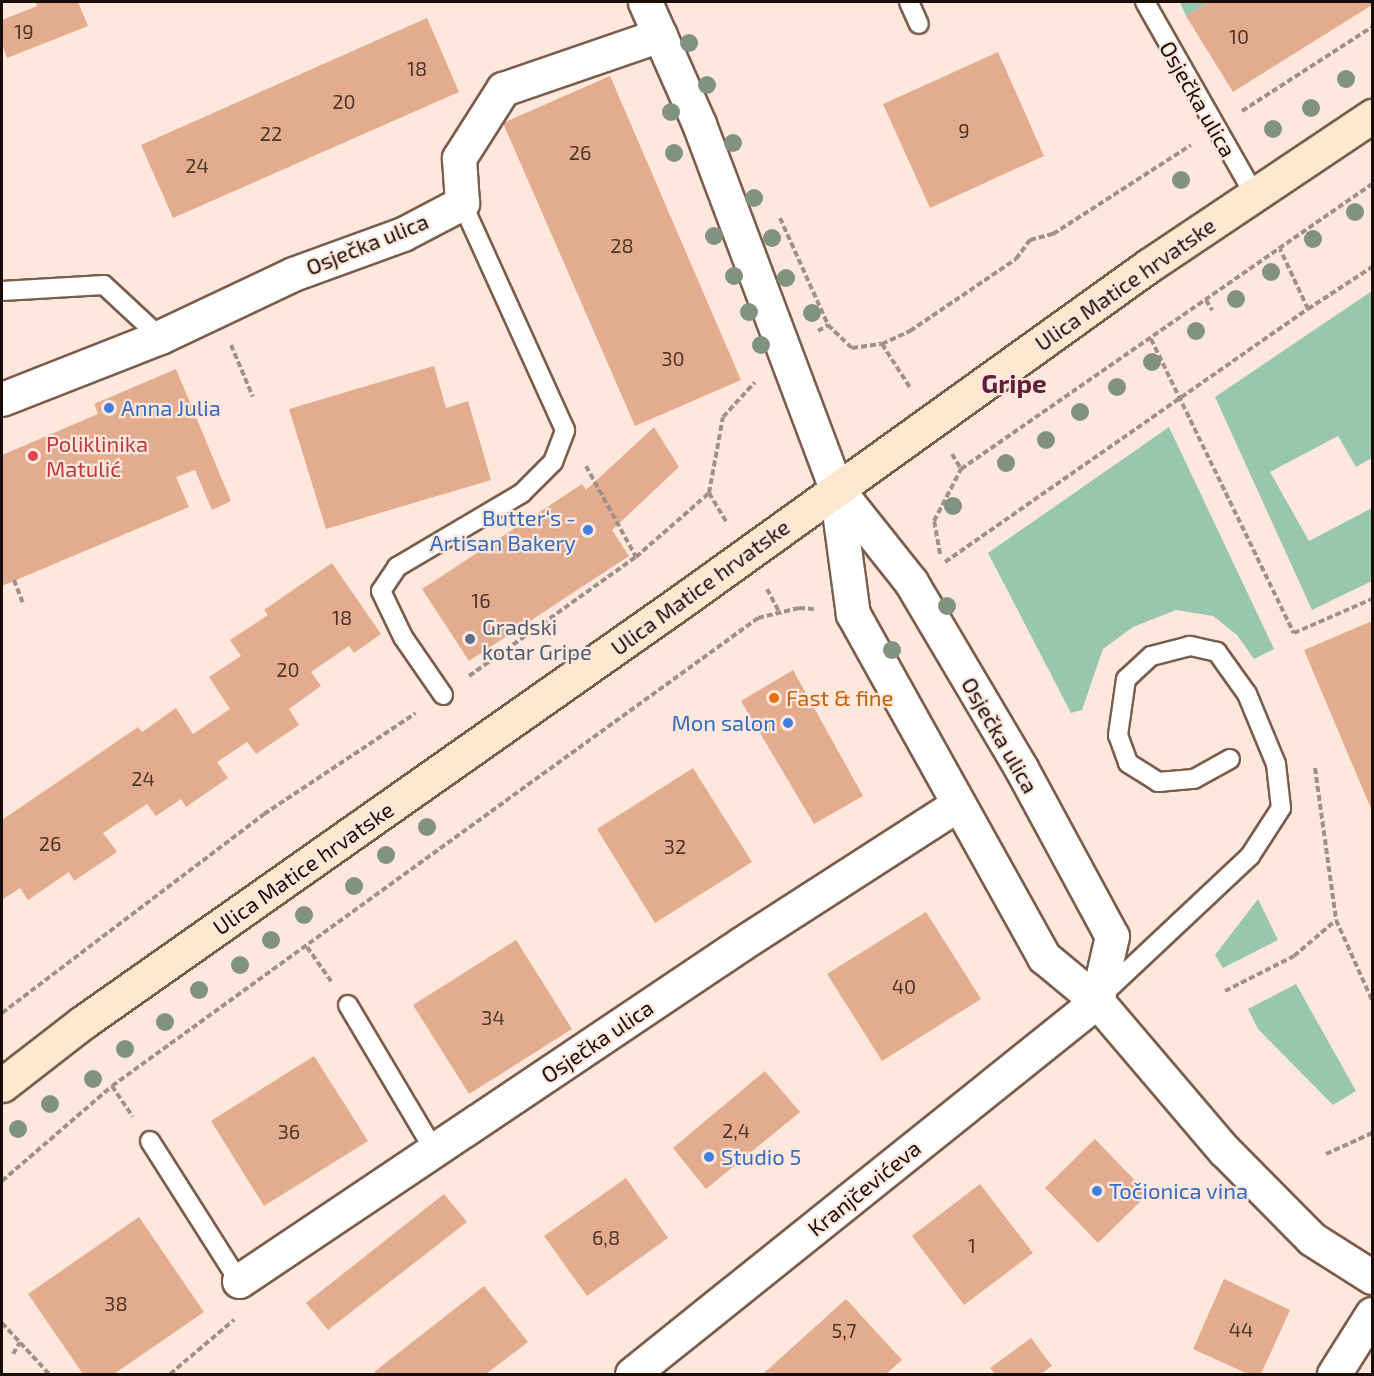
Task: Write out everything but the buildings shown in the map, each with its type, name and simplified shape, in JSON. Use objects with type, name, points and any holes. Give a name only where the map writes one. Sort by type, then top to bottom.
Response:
[{"type":"street","name":"Osječka ulica","points":[[645,2],[699,124],[836,489],[853,614],[957,805],[1044,957],[1097,1000],[1260,1188],[1312,1239],[1372,1277]]},
{"type":"street","points":[[462,203],[459,158],[502,89],[660,35]]},
{"type":"street","name":"Ulica Matice hrvatske","points":[[2,1085],[82,1023],[836,489],[1254,194],[1372,116]]},
{"type":"street","name":"Osječka ulica","points":[[2,399],[160,337],[292,274],[403,234],[462,203]]},
{"type":"street","name":"Osječka ulica","points":[[836,489],[911,582],[1021,768],[1112,936],[1097,1000]]},
{"type":"street","name":"Osječka ulica","points":[[239,1281],[741,944],[957,805]]},
{"type":"street","name":"Kranjčevićeva","points":[[632,1374],[1097,1000]]},
{"type":"street","points":[[1334,1374],[1372,1314]]},
{"type":"lane","points":[[909,2],[919,24]]},
{"type":"lane","name":"Osječka ulica","points":[[1145,2],[1254,194]]},
{"type":"lane","points":[[442,695],[403,637],[381,591],[397,567],[522,493],[553,462],[565,430],[462,203]]},
{"type":"lane","points":[[2,291],[104,285],[160,337]]},
{"type":"lane","points":[[1097,1000],[1250,856],[1281,808],[1276,764],[1256,714],[1247,694],[1217,652],[1190,646],[1151,656],[1126,679],[1118,735],[1128,763],[1158,782],[1194,779],[1230,759]]},
{"type":"lane","points":[[348,1005],[434,1150]]},
{"type":"lane","points":[[150,1141],[239,1281]]},
{"type":"path","points":[[1372,184],[962,469],[934,521],[942,564],[1179,395],[1372,267]]},
{"type":"path","points":[[776,207],[828,325],[852,348],[882,344],[910,331],[1016,259],[1030,240],[1053,234]]},
{"type":"path","points":[[1280,249],[1308,309]]},
{"type":"path","points":[[1206,300],[1212,310]]},
{"type":"path","points":[[216,310],[253,397]]},
{"type":"path","points":[[1151,339],[1294,633],[1372,599]]},
{"type":"path","points":[[565,430],[636,557]]},
{"type":"path","points":[[14,580],[23,604]]},
{"type":"path","points":[[2,1181],[112,1086],[307,947],[758,618],[799,608],[853,614]]},
{"type":"path","points":[[1315,768],[1336,920],[1372,1000]]},
{"type":"path","points":[[1225,991],[1294,956],[1336,920]]},
{"type":"path","points":[[307,947],[348,1005]]},
{"type":"path","points":[[1326,1154],[1372,1133]]},
{"type":"path","points":[[170,1374],[235,1320],[239,1281]]},
{"type":"path","points":[[2,1323],[49,1374]]},
{"type":"path","points":[[13,1354],[20,1342]]},
{"type":"green space","points":[[1180,2],[1209,2],[1186,16]]},
{"type":"green space","points":[[1372,291],[1372,458],[1356,467],[1338,436],[1270,472],[1309,541],[1372,508],[1372,581],[1312,610],[1215,397]]},
{"type":"green space","points":[[1169,427],[1274,649],[1254,659],[1237,635],[1213,616],[1176,610],[1133,627],[1103,649],[1082,710],[1071,713],[988,553]]},
{"type":"green space","points":[[1258,899],[1278,940],[1223,968],[1215,955]]},
{"type":"green space","points":[[1296,984],[1356,1091],[1333,1105],[1258,1029],[1248,1009]]},
{"type":"place","name":"Anna Julia","points":[[109,408]]},
{"type":"place","name":"Poliklinika Matulić","points":[[33,456]]},
{"type":"place","name":"Butter‘s - Artisan Bakery","points":[[588,530]]},
{"type":"place","name":"Gradski kotar Gripe","points":[[470,639]]},
{"type":"place","name":"Fast & fine","points":[[774,698]]},
{"type":"place","name":"Mon salon","points":[[788,723]]},
{"type":"place","name":"Studio 5","points":[[709,1157]]},
{"type":"place","name":"Točionica vina","points":[[1097,1191]]},
{"type":"district","name":"Gripe","points":[[1014,383]]}]
